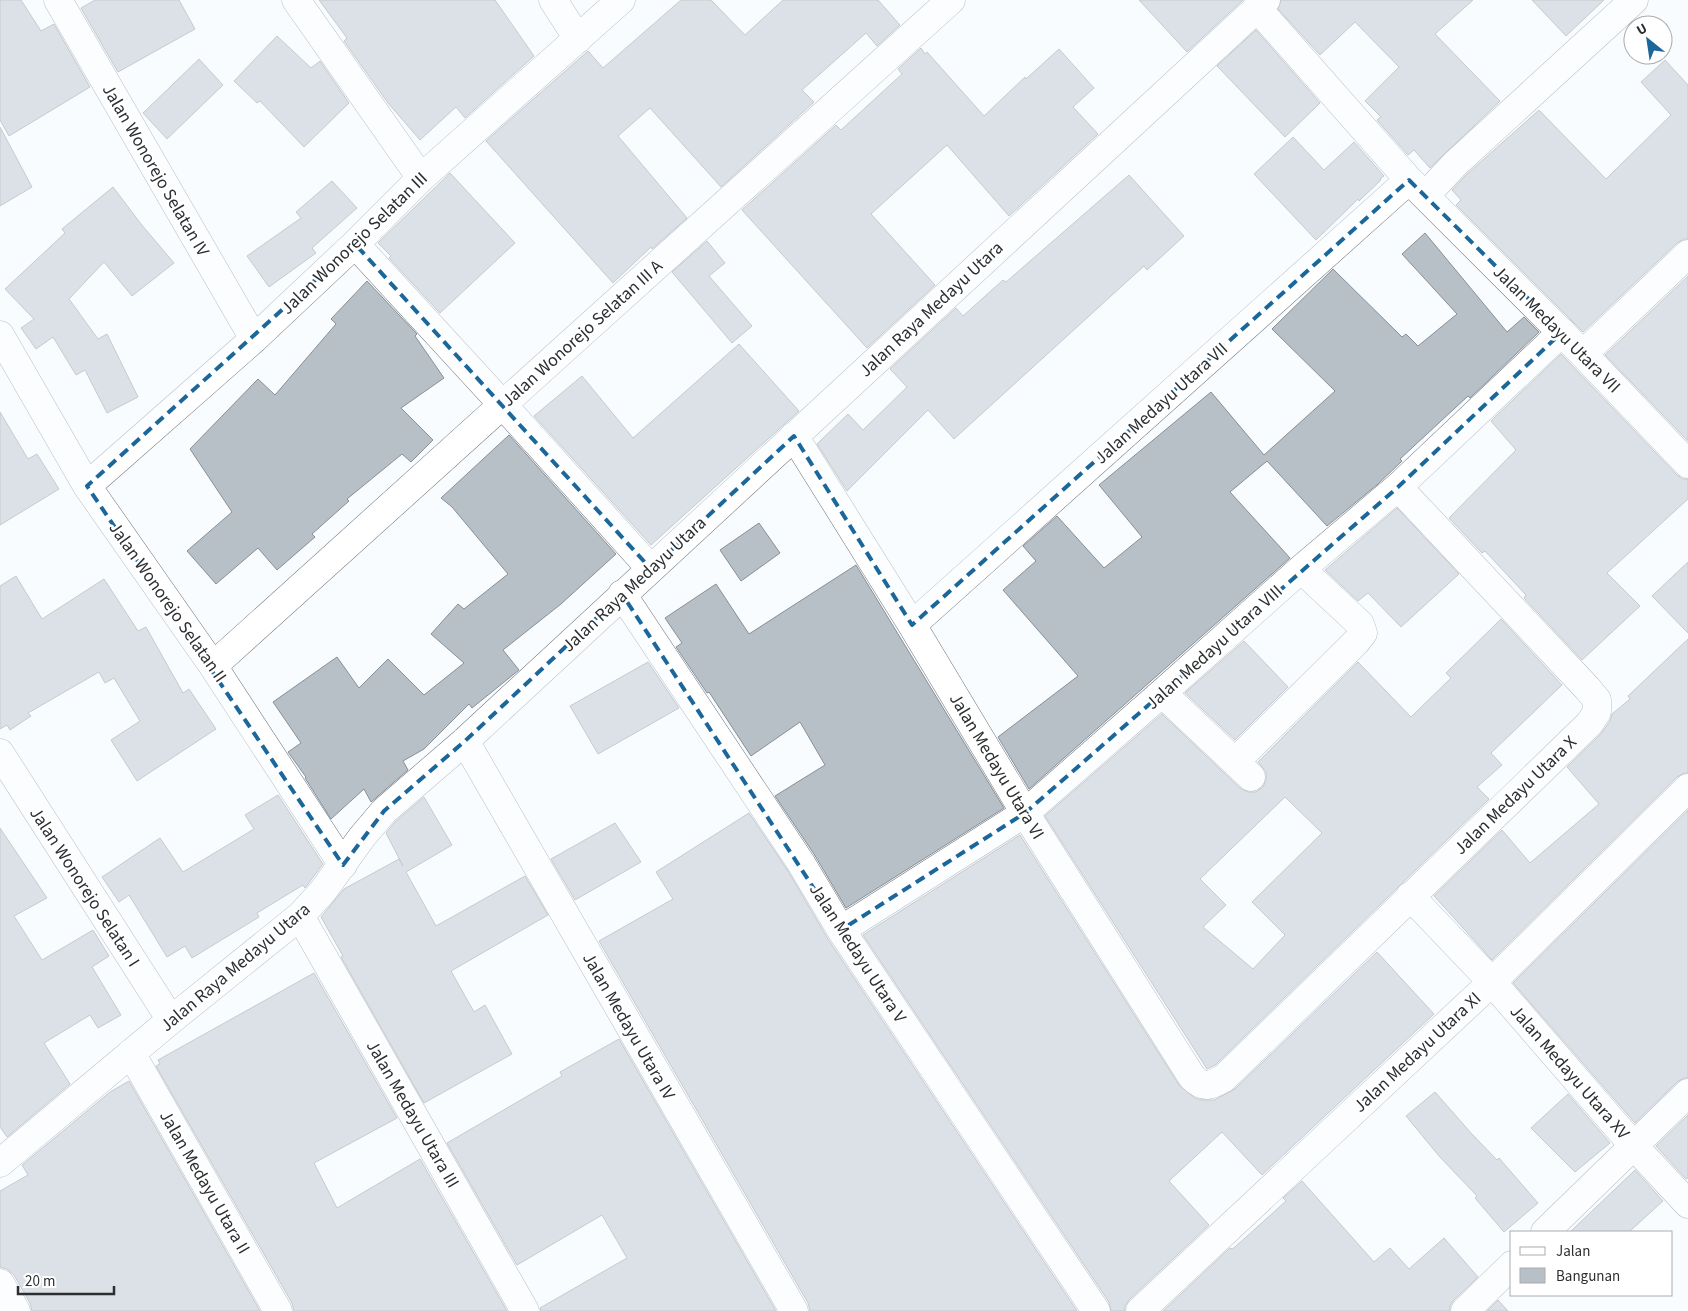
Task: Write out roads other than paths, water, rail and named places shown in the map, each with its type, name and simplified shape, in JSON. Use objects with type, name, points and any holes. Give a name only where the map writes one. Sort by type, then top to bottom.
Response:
[{"type":"street","name":"Jalan Wonorejo Selatan IV","points":[[58,0],[254,339]]},
{"type":"street","points":[[296,0],[421,178]]},
{"type":"street","points":[[553,0],[578,39]]},
{"type":"street","name":"Jalan Wonorejo Selatan III","points":[[88,486],[254,339],[355,244],[421,178],[621,0]]},
{"type":"street","name":"Jalan Wonorejo Selatan III A","points":[[213,666],[951,0]]},
{"type":"street","name":"Jalan Medayu Utara VII","points":[[912,625],[1417,188],[1456,164],[1634,0]]},
{"type":"street","name":"Jalan Medayu Utara VII","points":[[1261,4],[1417,188],[1562,332],[1688,464]]},
{"type":"street","name":"Jalan Raya Medayu Utara","points":[[0,1162],[300,916],[323,892],[384,811],[465,741],[1261,4]]},
{"type":"street","points":[[355,244],[650,569]]},
{"type":"street","points":[[1583,354],[1688,254]]},
{"type":"street","name":"Jalan Medayu Utara VIII","points":[[842,930],[1025,813],[1301,569],[1398,487],[1562,332]]},
{"type":"street","name":"Jalan Wonorejo Selatan II","points":[[0,335],[88,486],[213,666],[343,865]]},
{"type":"street","name":"Jalan Medayu Utara VI","points":[[794,436],[912,625],[1025,813],[1192,1077],[1199,1084],[1211,1086]]},
{"type":"street","name":"Jalan Medayu Utara X","points":[[1211,1086],[1230,1071],[1589,724],[1596,712],[1597,700],[1398,487]]},
{"type":"street","points":[[1162,693],[1243,770],[1363,633],[1360,624],[1301,569]]},
{"type":"street","name":"Jalan Medayu Utara V","points":[[622,594],[796,855],[842,930],[1096,1311]]},
{"type":"street","name":"Jalan Medayu Utara IV","points":[[465,741],[794,1311]]},
{"type":"street","name":"Jalan Wonorejo Selatan I","points":[[0,753],[171,1020]]},
{"type":"street","name":"Jalan Medayu Utara XI","points":[[1140,1311],[1492,982],[1688,788]]},
{"type":"street","name":"Jalan Medayu Utara XV","points":[[1410,896],[1492,982],[1633,1145],[1688,1204]]},
{"type":"street","name":"Jalan Medayu Utara III","points":[[300,916],[525,1311]]},
{"type":"street","name":"Jalan Medayu Utara II","points":[[131,1053],[278,1311]]},
{"type":"street","points":[[1546,1231],[1688,1093]]},
{"type":"street","points":[[1465,1311],[1510,1267]]},
{"type":"street","points":[[0,1283],[16,1311]]}]
